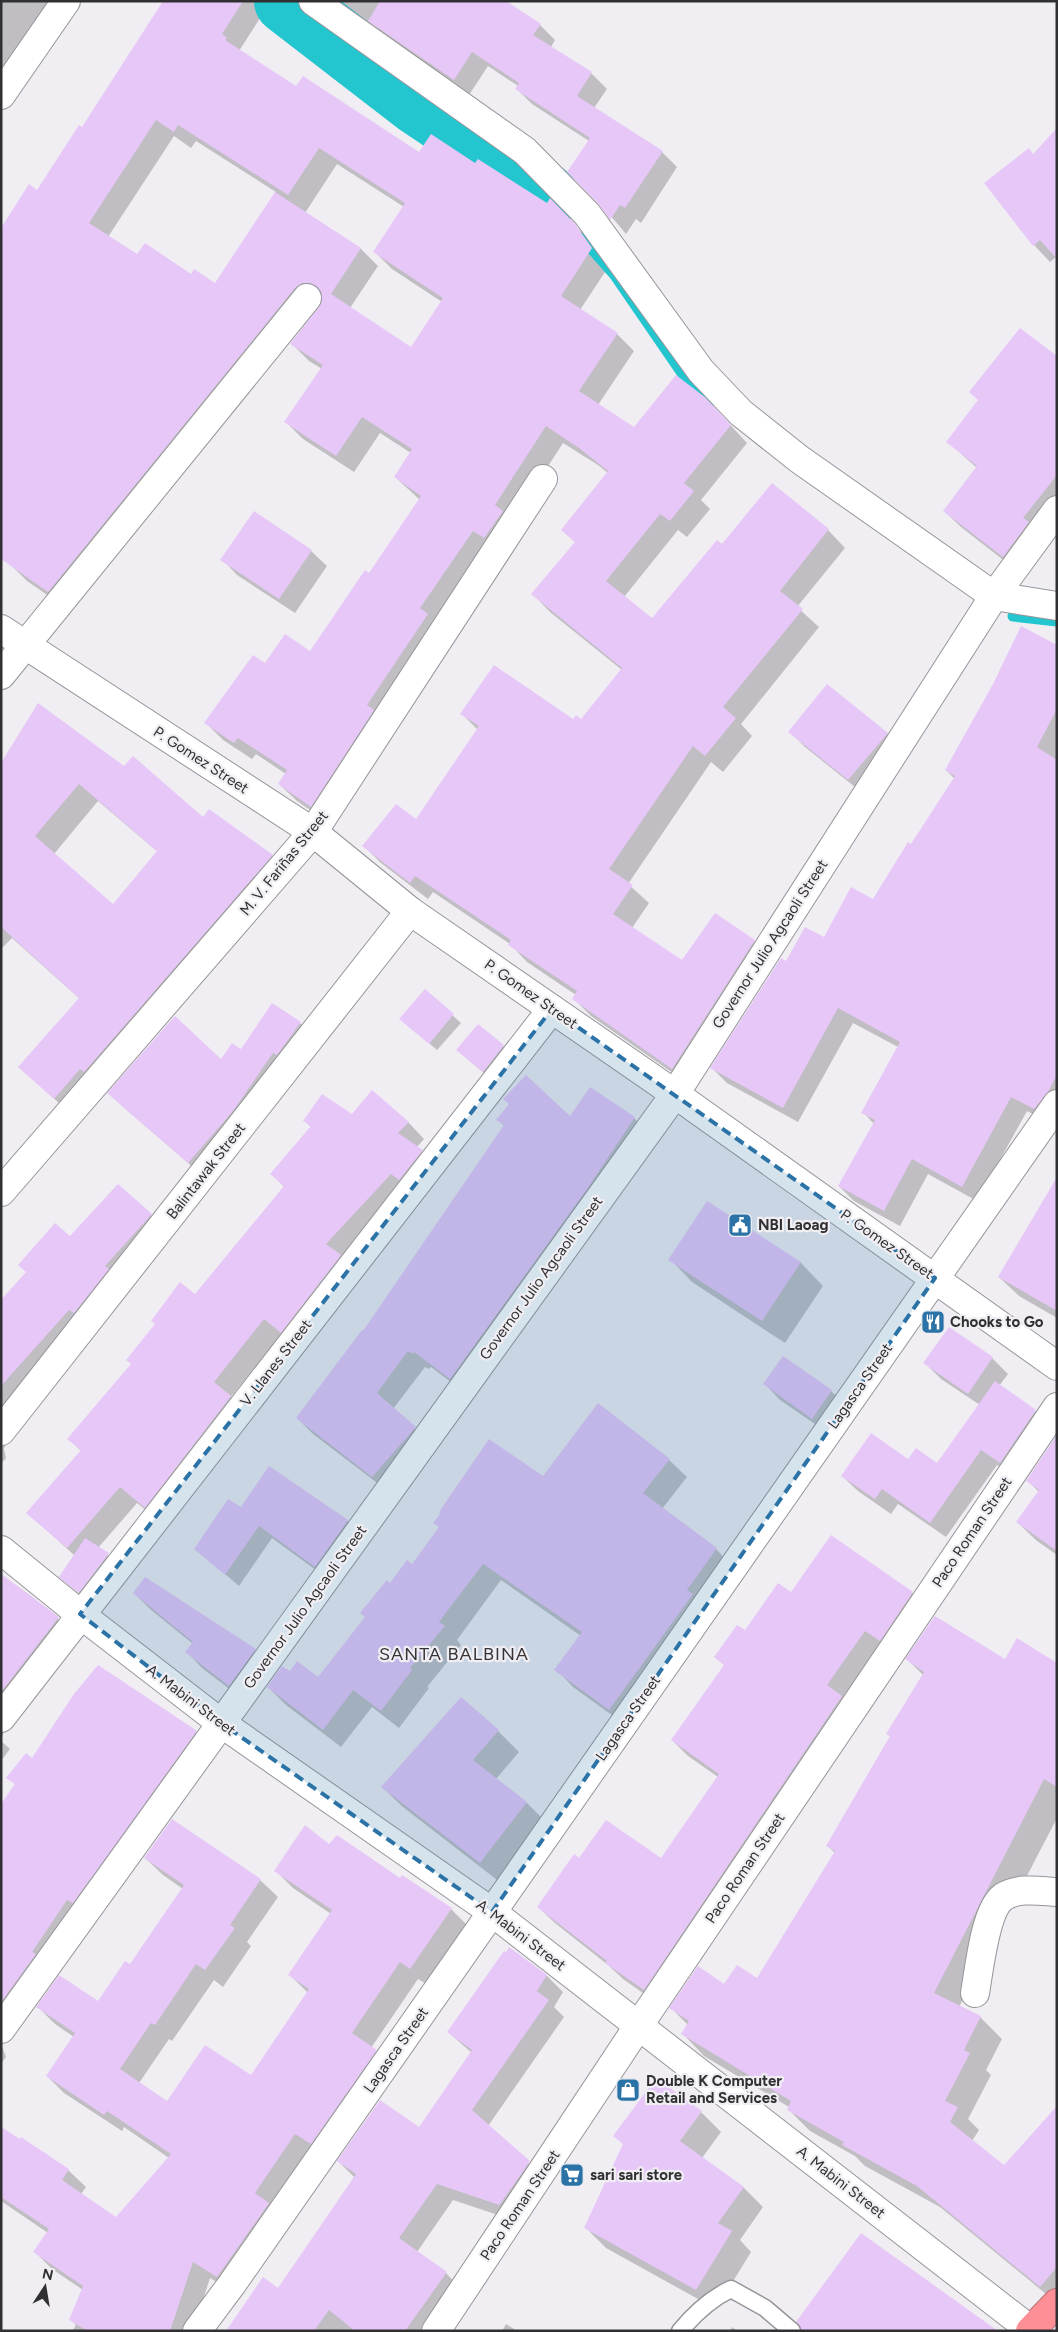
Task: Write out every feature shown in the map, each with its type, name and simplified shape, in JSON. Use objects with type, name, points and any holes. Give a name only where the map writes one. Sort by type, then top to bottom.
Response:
[{"type":"highway","points":[[1031,2330],[1057,2303]]},
{"type":"street","points":[[1,95],[66,1]]},
{"type":"street","points":[[313,1],[525,152],[587,214],[701,371],[741,413],[799,459],[994,596],[1057,606]]},
{"type":"street","points":[[1,675],[26,647],[307,298]]},
{"type":"street","name":"M. V. Fariñas Street","points":[[1,1192],[314,832],[543,479]]},
{"type":"street","name":"Governor Julio Agcaoli Street","points":[[1,2030],[220,1723],[675,1094],[994,596],[1057,510]]},
{"type":"street","name":"P. Gomez Street","points":[[1,629],[314,832],[410,911],[675,1094],[1057,1366]]},
{"type":"street","name":"Balintawak Street","points":[[1,1431],[410,911]]},
{"type":"street","name":"V. Llanes Street","points":[[1,1718],[552,1009]]},
{"type":"street","name":"Lagasca Street","points":[[197,2331],[1057,1104]]},
{"type":"street","name":"Paco Roman Street","points":[[436,2331],[639,2025],[1057,1407]]},
{"type":"street","name":"A. Mabini Street","points":[[1,1550],[220,1723],[492,1912],[1031,2330]]},
{"type":"street","points":[[975,1993],[989,1920],[1003,1898],[1023,1890],[1057,1892]]},
{"type":"lane","points":[[680,2331],[695,2313],[714,2297],[731,2289],[765,2308],[792,2331]]},
{"type":"highlighted area","points":[[552,1009],[935,1278],[492,1912],[221,1723],[80,1614]]},
{"type":"building","points":[[163,1],[243,1],[222,34],[227,38],[225,40],[296,86],[303,76],[419,152],[431,134],[475,163],[478,159],[547,203],[550,198],[575,224],[592,248],[561,296],[618,333],[579,391],[634,427],[676,375],[706,398],[731,425],[684,483],[694,491],[670,521],[660,514],[606,581],[652,618],[717,540],[722,544],[772,483],[829,529],[780,591],[803,609],[723,707],[736,718],[705,756],[693,746],[609,869],[633,885],[613,914],[682,960],[715,913],[755,940],[672,1069],[572,999],[577,991],[508,945],[511,940],[415,876],[410,883],[362,846],[396,804],[416,819],[479,726],[460,714],[494,665],[573,719],[576,715],[581,719],[622,668],[531,594],[575,542],[561,530],[608,471],[579,448],[546,426],[495,505],[503,511],[484,538],[473,531],[420,608],[428,614],[367,705],[374,710],[311,807],[278,784],[287,770],[238,738],[234,743],[204,723],[253,655],[265,663],[285,634],[310,651],[365,570],[369,573],[421,496],[394,477],[412,449],[362,417],[336,456],[284,422],[323,365],[290,344],[322,301],[322,293],[316,286],[310,283],[302,283],[295,288],[48,592],[1,559],[1,228],[29,184],[37,190],[79,125],[82,127]],"holes":[[[156,120],[174,132],[178,125],[288,195],[319,148],[405,203],[373,252],[443,298],[411,347],[331,294],[361,248],[275,192],[215,283],[194,269],[191,274],[145,243],[137,254],[89,223]]]},
{"type":"building","points":[[380,1],[506,1],[541,24],[533,35],[592,72],[577,96],[663,151],[625,208],[620,205],[610,220],[598,203],[567,172],[590,138],[515,89],[519,83],[472,52],[454,80],[368,21]]},
{"type":"building","points":[[1057,128],[1057,259],[1040,240],[1033,246],[984,183],[1029,148],[1033,154]]},
{"type":"building","points":[[1020,328],[1057,356],[1057,475],[1023,518],[1029,522],[1003,557],[943,511],[977,466],[946,442],[978,400],[969,392]]},
{"type":"building","points":[[254,511],[312,550],[279,599],[220,560]]},
{"type":"building","points":[[1021,626],[1057,645],[1057,709],[1037,747],[1057,760],[1057,1075],[1048,1092],[1034,1109],[1011,1097],[962,1187],[912,1159],[884,1211],[838,1186],[875,1120],[861,1113],[900,1042],[838,1008],[783,1108],[710,1068],[781,958],[786,961],[805,927],[824,937],[851,887],[873,899],[908,842],[911,844],[955,776],[945,770],[993,684]]},
{"type":"building","points":[[827,684],[888,733],[848,780],[788,732]]},
{"type":"building","points":[[38,703],[124,766],[133,756],[203,817],[209,809],[273,855],[84,1072],[80,1069],[54,1099],[18,1067],[79,998],[1,927],[1,763]],"holes":[[[79,784],[157,851],[113,904],[35,836]]]},
{"type":"building","points":[[425,989],[454,1014],[429,1044],[399,1019]]},
{"type":"building","points":[[272,1003],[301,1022],[277,1055],[273,1053],[233,1111],[188,1163],[107,1093],[175,1016],[221,1059],[232,1043],[241,1049]]},
{"type":"building","points":[[478,1024],[504,1045],[483,1072],[456,1050]]},
{"type":"building","points":[[526,1075],[570,1116],[590,1087],[635,1117],[587,1189],[450,1379],[414,1352],[413,1354],[408,1351],[377,1393],[416,1427],[372,1477],[296,1418],[363,1331],[504,1125],[496,1120],[509,1104],[503,1099]]},
{"type":"building","points":[[372,1090],[409,1122],[398,1133],[423,1150],[399,1180],[391,1174],[326,1244],[341,1255],[281,1333],[264,1319],[214,1382],[231,1396],[145,1508],[120,1487],[67,1548],[26,1513],[81,1450],[67,1439],[131,1364],[126,1360],[155,1324],[151,1321],[180,1282],[195,1294],[284,1186],[270,1174],[311,1126],[303,1121],[322,1094],[352,1114]]},
{"type":"building","points":[[1057,1177],[1057,1311],[998,1277]]},
{"type":"building","points":[[118,1184],[152,1214],[105,1266],[109,1269],[74,1313],[69,1310],[1,1386],[1,1300],[26,1272],[18,1265],[55,1223],[70,1236]]},
{"type":"building","points":[[707,1201],[801,1262],[762,1321],[668,1260]]},
{"type":"building","points":[[949,1327],[993,1357],[968,1394],[923,1363]]},
{"type":"building","points":[[783,1356],[832,1390],[812,1419],[763,1384]]},
{"type":"building","points":[[995,1381],[1036,1410],[1000,1463],[981,1450],[930,1523],[882,1489],[875,1499],[841,1476],[871,1433],[908,1459],[916,1448],[937,1463]]},
{"type":"building","points":[[598,1403],[670,1459],[643,1493],[717,1548],[687,1590],[693,1594],[609,1710],[554,1670],[582,1632],[483,1564],[439,1622],[445,1626],[410,1668],[412,1670],[381,1711],[353,1690],[323,1730],[267,1687],[282,1666],[290,1671],[297,1661],[318,1677],[365,1617],[360,1613],[387,1580],[390,1583],[407,1560],[412,1564],[439,1527],[433,1523],[440,1514],[439,1512],[489,1439],[543,1476]]},
{"type":"building","points":[[1057,1435],[1057,1551],[1016,1522],[1039,1490],[1026,1481]]},
{"type":"building","points":[[269,1466],[348,1520],[315,1567],[259,1526],[225,1575],[194,1549],[228,1499],[241,1507]]},
{"type":"building","points":[[831,1535],[913,1592],[880,1641],[865,1631],[827,1685],[842,1696],[644,1990],[605,1963],[607,1961],[537,1907],[574,1854],[579,1858],[606,1820],[661,1858],[719,1774],[671,1740],[724,1665],[714,1657],[737,1625],[745,1630],[778,1583],[791,1592]]},
{"type":"building","points":[[85,1538],[109,1553],[79,1593],[59,1577]]},
{"type":"building","points":[[1,1574],[59,1617],[1,1692]]},
{"type":"building","points":[[145,1577],[256,1649],[229,1686],[185,1652],[193,1642],[133,1593]]},
{"type":"building","points":[[935,1616],[1005,1659],[1017,1638],[1057,1663],[1057,1787],[1044,1779],[934,1993],[981,2016],[964,2050],[970,2053],[945,2101],[958,2107],[950,2122],[1004,2165],[1057,2106],[1057,2267],[1040,2287],[917,2186],[842,2145],[844,2142],[787,2110],[791,2101],[681,2034],[689,2021],[669,2008],[698,1966],[724,1984],[737,1965],[757,1978],[835,1851],[826,1846],[890,1736],[886,1734],[924,1672],[905,1659]]},
{"type":"building","points":[[98,1665],[197,1731],[73,1903],[67,1900],[32,1952],[36,1954],[1,2002],[1,1804],[15,1784],[6,1778],[26,1753],[32,1758],[74,1694]]},
{"type":"building","points":[[461,1697],[499,1730],[473,1760],[527,1802],[480,1863],[381,1787]]},
{"type":"building","points":[[172,1819],[261,1879],[230,1925],[235,1928],[205,1970],[196,1964],[155,2025],[151,2023],[120,2069],[167,2101],[205,2045],[251,2075],[309,1989],[288,1975],[332,1910],[274,1871],[305,1825],[329,1844],[337,1835],[400,1878],[402,1875],[452,1908],[410,1969],[400,1962],[352,2033],[377,2050],[311,2144],[295,2134],[255,2193],[269,2203],[217,2277],[193,2262],[170,2331],[88,2331],[69,2320],[83,2286],[33,2252],[49,2229],[1,2197],[1,2127],[20,2139],[21,2137],[69,2169],[62,2180],[116,2217],[171,2154],[107,2111],[104,2115],[46,2076],[75,2033],[36,2007],[59,1975],[98,2001],[125,1961],[130,1964],[184,1885],[144,1858]]},
{"type":"building","points":[[509,1947],[547,1975],[537,1991],[549,2000],[472,2110],[530,2161],[499,2205],[437,2184],[399,2238],[447,2272],[405,2331],[355,2331],[329,2310],[314,2331],[226,2331],[263,2277],[278,2288],[356,2174],[337,2161],[380,2100],[419,2127],[472,2050],[447,2032],[504,1951],[506,1952]]},
{"type":"building","points":[[656,2078],[702,2111],[680,2141],[744,2187],[718,2223],[732,2231],[696,2290],[584,2228],[623,2144],[613,2136]]},
{"type":"building","points":[[861,2233],[998,2331],[802,2331],[796,2322]]},
{"type":"waterway","points":[[287,1],[418,102],[476,141],[546,197]]},
{"type":"waterway","points":[[546,197],[558,211]]},
{"type":"waterway","points":[[582,238],[614,274],[684,376],[712,400]]},
{"type":"waterway","points":[[1013,616],[1057,621]]},
{"type":"place","name":"NBI Laoag","points":[[740,1225]]},
{"type":"place","name":"Chooks to Go","points":[[933,1322]]},
{"type":"place","name":"Double K Computer Retail and Services","points":[[628,2090]]},
{"type":"place","name":"sari sari store","points":[[572,2175]]},
{"type":"district","name":"SANTA BALBINA","points":[[454,1654]]}]
